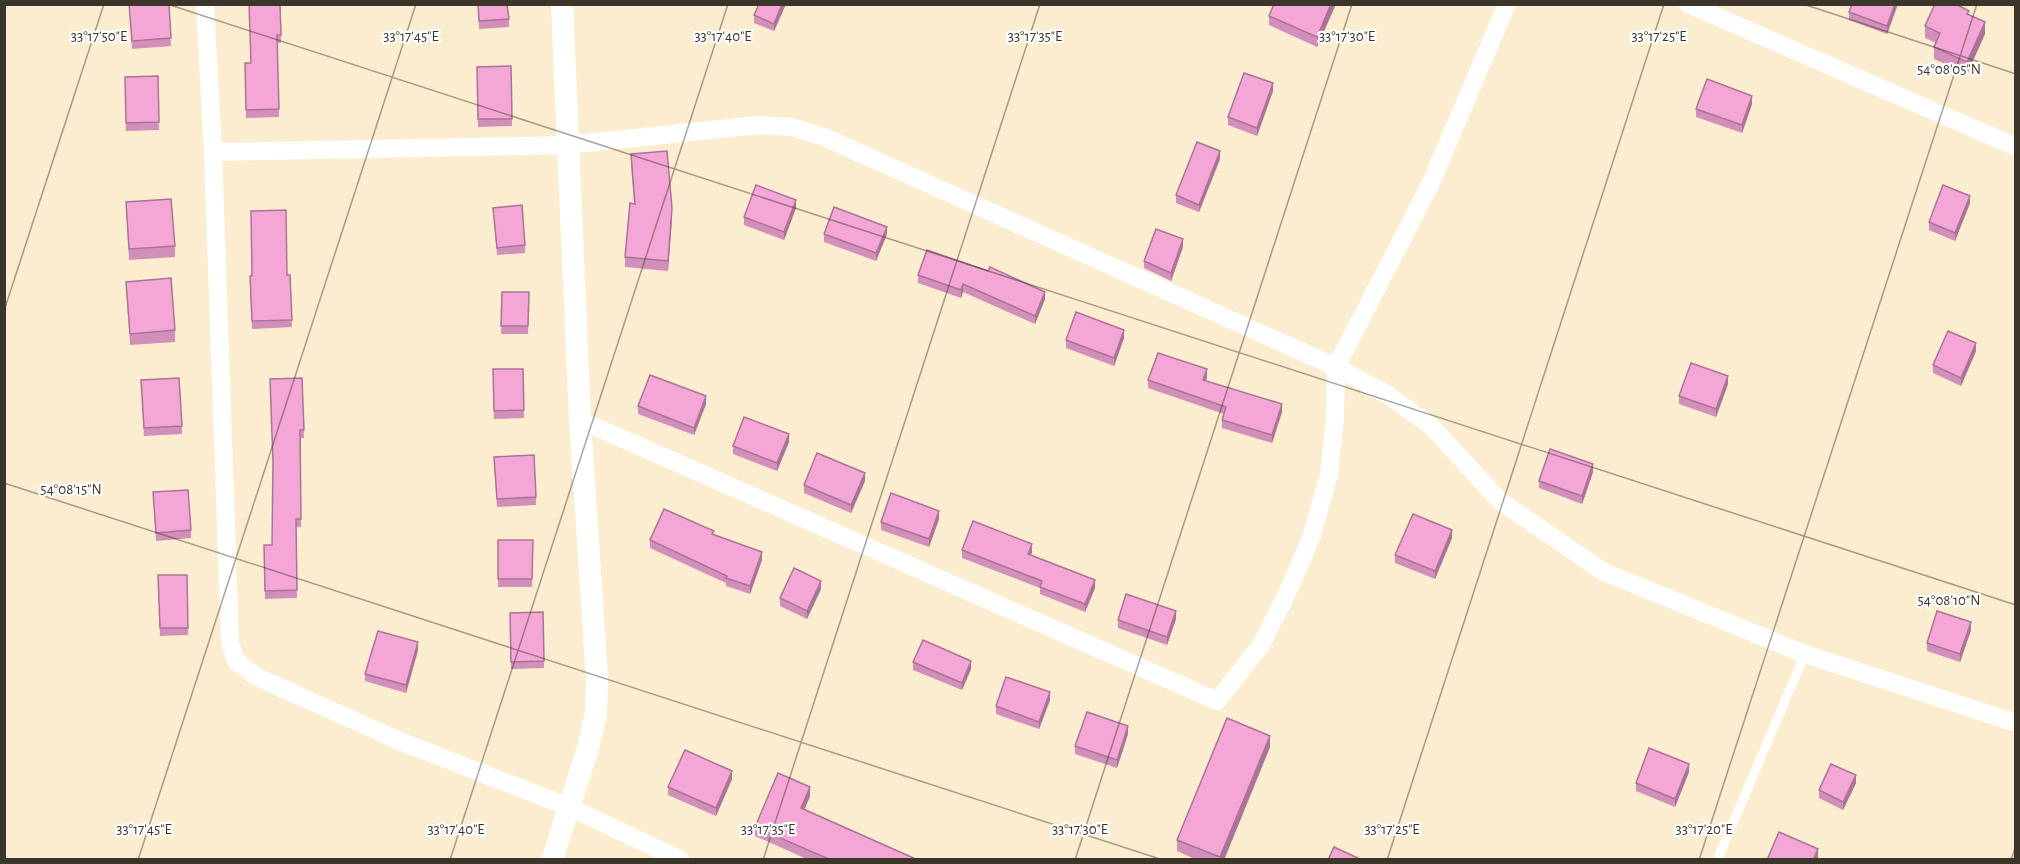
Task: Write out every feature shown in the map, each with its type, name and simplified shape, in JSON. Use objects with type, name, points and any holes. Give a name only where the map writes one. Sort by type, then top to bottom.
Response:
[{"type":"street","points":[[206,4],[230,643],[236,661],[257,677],[392,738],[569,807],[681,860]]},
{"type":"street","points":[[552,860],[588,748],[596,714],[597,679],[580,420],[562,4]]},
{"type":"street","points":[[580,420],[1217,701],[1261,645],[1311,538],[1329,474],[1335,419],[1336,367],[1430,185],[1507,4]]},
{"type":"street","points":[[1688,4],[2016,147]]},
{"type":"street","points":[[213,152],[567,144],[759,125],[792,127],[824,136],[1336,367],[1388,395],[1431,426],[1500,501],[1604,572],[1805,654],[2016,723]]},
{"type":"lane","points":[[1717,860],[1805,654]]},
{"type":"building","points":[[129,4],[169,4],[171,38],[132,41]]},
{"type":"building","points":[[249,4],[280,4],[281,35],[277,35],[279,109],[246,110],[245,63],[251,63]]},
{"type":"building","points":[[478,4],[507,4],[509,19],[479,21]]},
{"type":"building","points":[[759,4],[782,4],[774,24],[754,15]]},
{"type":"building","points":[[1274,4],[1331,4],[1317,37],[1269,16]]},
{"type":"building","points":[[1852,4],[1895,4],[1887,26],[1849,12]]},
{"type":"building","points":[[1935,4],[1956,4],[1969,11],[1967,14],[1985,22],[1967,62],[1934,47],[1940,33],[1925,26]]},
{"type":"building","points":[[511,66],[512,119],[478,119],[477,67]]},
{"type":"building","points":[[1244,73],[1273,83],[1257,128],[1228,117]]},
{"type":"building","points":[[158,76],[159,122],[126,123],[125,77]]},
{"type":"building","points":[[1707,79],[1752,96],[1742,125],[1696,109]]},
{"type":"building","points":[[1197,142],[1220,151],[1199,205],[1176,195]]},
{"type":"building","points":[[667,151],[672,208],[668,261],[625,257],[630,203],[635,204],[631,154]]},
{"type":"building","points":[[756,185],[796,200],[784,232],[744,217]]},
{"type":"building","points":[[1943,185],[1970,196],[1955,233],[1929,222]]},
{"type":"building","points":[[171,199],[175,246],[129,249],[126,202]]},
{"type":"building","points":[[522,205],[525,245],[497,248],[493,208]]},
{"type":"building","points":[[834,207],[887,227],[876,253],[824,234]]},
{"type":"building","points":[[286,210],[287,275],[290,275],[292,320],[252,321],[251,211]]},
{"type":"building","points":[[1156,229],[1183,239],[1171,273],[1144,261]]},
{"type":"building","points":[[927,250],[988,271],[990,267],[1045,292],[1035,316],[963,284],[961,290],[918,275]]},
{"type":"building","points":[[171,278],[175,330],[130,334],[126,282]]},
{"type":"building","points":[[502,292],[529,292],[528,326],[501,326]]},
{"type":"building","points":[[1076,312],[1124,330],[1114,358],[1066,340]]},
{"type":"building","points":[[1948,331],[1976,343],[1961,378],[1933,365]]},
{"type":"building","points":[[1158,353],[1207,369],[1203,380],[1282,404],[1272,435],[1222,420],[1226,407],[1148,380]]},
{"type":"building","points":[[1691,363],[1728,376],[1716,409],[1679,396]]},
{"type":"building","points":[[493,369],[523,369],[524,410],[494,411]]},
{"type":"building","points":[[650,375],[706,396],[694,428],[638,406]]},
{"type":"building","points":[[179,378],[182,426],[144,428],[141,380]]},
{"type":"building","points":[[302,378],[304,430],[300,430],[301,519],[296,519],[297,590],[265,591],[264,545],[272,545],[273,462],[270,379]]},
{"type":"building","points":[[744,417],[789,434],[777,463],[733,446]]},
{"type":"building","points":[[1550,449],[1593,464],[1582,496],[1539,481]]},
{"type":"building","points":[[817,453],[865,473],[851,505],[804,485]]},
{"type":"building","points":[[534,455],[536,497],[497,499],[494,457]]},
{"type":"building","points":[[188,490],[191,530],[156,533],[153,492]]},
{"type":"building","points":[[891,493],[939,511],[929,539],[881,522]]},
{"type":"building","points":[[664,509],[714,531],[712,534],[762,552],[750,586],[726,578],[727,576],[650,540]]},
{"type":"building","points":[[1413,514],[1452,530],[1435,571],[1395,555]]},
{"type":"building","points":[[973,521],[1032,544],[1028,554],[1095,580],[1085,604],[1040,587],[1042,581],[962,550]]},
{"type":"building","points":[[498,540],[533,540],[532,579],[498,579]]},
{"type":"building","points":[[794,568],[821,581],[807,611],[780,598]]},
{"type":"building","points":[[158,575],[187,575],[188,628],[160,628]]},
{"type":"building","points":[[1126,594],[1176,611],[1167,637],[1118,620]]},
{"type":"building","points":[[1937,611],[1971,622],[1960,654],[1927,643]]},
{"type":"building","points":[[543,612],[544,661],[511,662],[510,613]]},
{"type":"building","points":[[378,631],[418,642],[406,685],[365,674]]},
{"type":"building","points":[[923,640],[971,661],[962,683],[913,662]]},
{"type":"building","points":[[1006,677],[1050,692],[1039,722],[996,706]]},
{"type":"building","points":[[1087,712],[1128,726],[1117,760],[1075,746]]},
{"type":"building","points":[[1227,718],[1270,736],[1220,857],[1177,840]]},
{"type":"building","points":[[1649,748],[1689,764],[1675,799],[1636,783]]},
{"type":"building","points":[[685,750],[732,771],[716,808],[668,787]]},
{"type":"building","points":[[1831,764],[1856,775],[1843,802],[1819,790]]},
{"type":"building","points":[[778,773],[810,787],[801,808],[918,860],[831,860],[755,827]]},
{"type":"building","points":[[1779,832],[1818,849],[1813,860],[1767,860]]},
{"type":"building","points":[[1334,847],[1362,860],[1328,860]]}]
